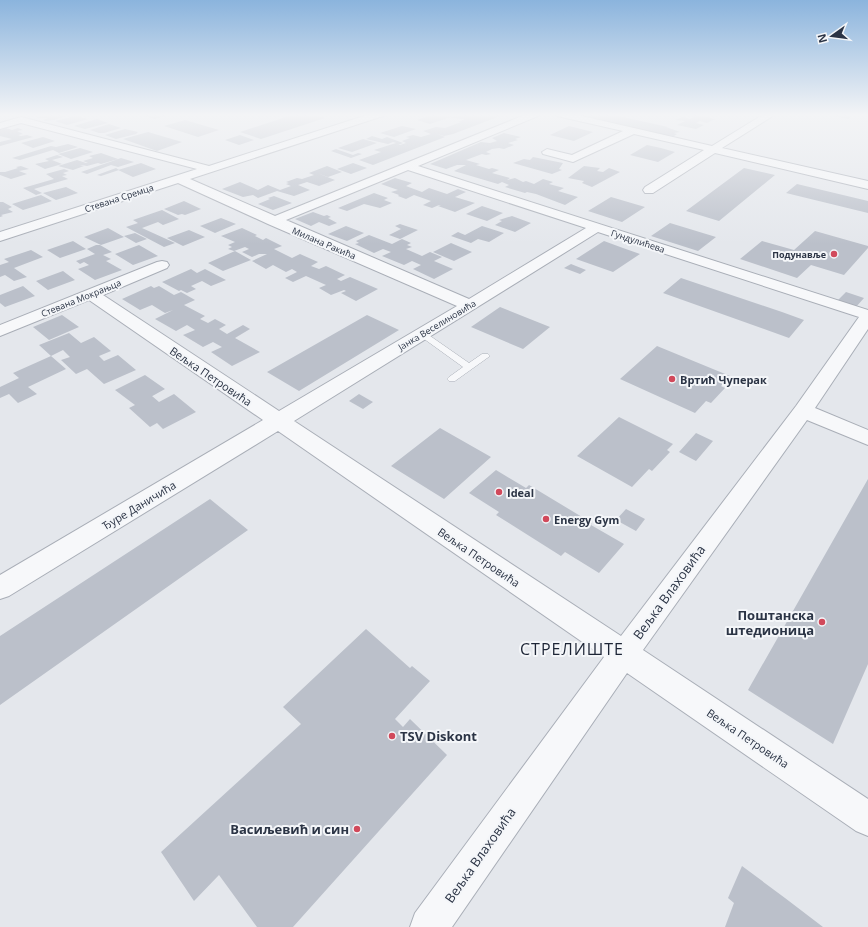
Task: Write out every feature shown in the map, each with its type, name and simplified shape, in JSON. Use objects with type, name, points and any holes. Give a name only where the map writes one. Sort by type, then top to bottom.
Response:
[{"type":"street","points":[[164,157],[209,169]]},
{"type":"street","name":"Стевана Сремца","points":[[0,237],[246,157]]},
{"type":"street","points":[[273,221],[429,157]]},
{"type":"street","points":[[567,157],[573,159],[577,157]]},
{"type":"street","points":[[649,190],[701,157]]},
{"type":"street","points":[[744,157],[868,185]]},
{"type":"street","name":"Гундулићева","points":[[408,166],[868,316]]},
{"type":"street","name":"Милана Ракића","points":[[179,179],[470,305]]},
{"type":"street","name":"Јанка Веселиновића","points":[[278,421],[595,228]]},
{"type":"street","name":"Стевана Мокрањца","points":[[0,331],[162,265]]},
{"type":"street","name":"Вељка Петровића","points":[[91,294],[623,655],[868,819]]},
{"type":"street","name":"Вељка Влаховића","points":[[429,927],[623,655],[803,411],[868,316]]},
{"type":"street","points":[[803,411],[868,438]]},
{"type":"street","name":"Ђуре Даничића","points":[[0,588],[278,421]]},
{"type":"lane","points":[[423,334],[469,367]]},
{"type":"lane","points":[[452,379],[485,356]]},
{"type":"building","points":[[14,157],[29,157],[20,160],[12,158]]},
{"type":"building","points":[[50,157],[62,157],[52,160],[62,164],[45,169],[35,164],[49,161],[45,159]]},
{"type":"building","points":[[92,157],[113,157],[118,159],[101,164],[98,163],[87,166],[80,165],[84,166],[73,170],[58,166],[77,160],[88,163],[83,161],[93,158]]},
{"type":"building","points":[[367,157],[393,157],[373,165],[359,160]]},
{"type":"building","points":[[446,157],[473,157],[466,160],[480,164],[476,165],[489,169],[492,168],[499,170],[492,173],[510,178],[507,180],[515,178],[523,182],[526,181],[534,184],[543,179],[553,182],[549,184],[564,188],[558,191],[578,197],[565,205],[536,194],[525,193],[505,187],[509,185],[502,182],[498,184],[454,171],[466,165],[457,165],[446,169],[430,164]]},
{"type":"building","points":[[534,157],[563,163],[559,169],[562,170],[552,174],[513,163],[524,159],[530,160]]},
{"type":"building","points":[[639,157],[666,157],[658,162]]},
{"type":"building","points":[[121,158],[134,162],[118,167],[111,165],[87,174],[81,172]]},
{"type":"building","points":[[141,163],[156,169],[133,177],[118,170]]},
{"type":"building","points":[[353,163],[367,168],[351,174],[337,169]]},
{"type":"building","points":[[21,166],[29,169],[19,171],[27,174],[11,179],[0,175],[0,172],[5,172]]},
{"type":"building","points":[[327,166],[342,172],[328,177],[317,173],[335,180],[319,186],[307,182],[298,185],[310,190],[294,196],[277,191],[258,198],[253,195],[243,197],[222,189],[240,182],[258,190],[268,185],[280,190],[291,186],[286,184],[289,183],[286,182],[297,178],[302,179],[314,175],[309,173]]},
{"type":"building","points":[[584,166],[600,168],[597,171],[603,172],[609,168],[620,172],[592,187],[582,183],[584,181],[568,178]]},
{"type":"building","points":[[116,168],[119,170],[101,176],[97,175]]},
{"type":"building","points":[[744,168],[775,175],[719,221],[686,211]]},
{"type":"building","points":[[64,169],[69,171],[63,173],[67,175],[62,176],[68,179],[34,189],[42,193],[36,195],[23,188],[54,179],[46,174]]},
{"type":"building","points":[[395,178],[412,183],[406,186],[422,192],[429,188],[447,194],[458,189],[466,192],[455,197],[475,203],[455,212],[438,206],[441,205],[439,205],[432,208],[423,205],[431,201],[414,195],[406,199],[391,192],[398,190],[381,184]]},
{"type":"building","points":[[797,184],[868,201],[868,213],[786,193]]},
{"type":"building","points":[[66,187],[78,193],[56,200],[43,193]]},
{"type":"building","points":[[374,193],[388,198],[384,200],[392,203],[380,208],[364,204],[347,211],[338,208]]},
{"type":"building","points":[[41,195],[52,201],[23,210],[12,204]]},
{"type":"building","points":[[274,196],[292,203],[273,210],[258,204]]},
{"type":"building","points":[[611,197],[645,207],[622,222],[588,211]]},
{"type":"building","points":[[184,201],[201,209],[185,215],[178,215],[164,209]]},
{"type":"building","points":[[0,202],[12,207],[8,209],[13,212],[1,215],[3,216],[0,217]]},
{"type":"building","points":[[482,206],[503,213],[487,221],[466,214]]},
{"type":"building","points":[[162,210],[179,219],[163,225],[158,222],[142,228],[175,243],[164,247],[126,227],[138,223],[133,220]]},
{"type":"building","points":[[313,212],[324,216],[327,215],[331,217],[328,218],[337,223],[329,226],[319,222],[311,226],[295,219]]},
{"type":"building","points":[[512,216],[531,223],[515,232],[495,225],[502,221],[499,220]]},
{"type":"building","points":[[221,218],[236,224],[215,233],[200,226]]},
{"type":"building","points":[[670,223],[716,237],[698,251],[651,236]]},
{"type":"building","points":[[400,224],[418,230],[400,239],[389,235],[401,229],[395,226]]},
{"type":"building","points":[[346,226],[364,233],[347,241],[328,234]]},
{"type":"building","points":[[482,226],[504,233],[489,242],[478,239],[471,243],[451,236],[458,232],[465,235]]},
{"type":"building","points":[[108,228],[124,237],[101,245],[84,237]]},
{"type":"building","points":[[242,228],[257,235],[255,236],[263,240],[266,238],[282,246],[274,249],[292,258],[300,254],[318,262],[311,266],[319,269],[326,266],[345,275],[337,279],[341,281],[350,277],[378,289],[356,301],[341,293],[346,291],[344,290],[331,295],[319,288],[326,285],[306,276],[293,282],[285,278],[297,272],[292,269],[286,272],[273,265],[266,269],[252,261],[267,254],[259,254],[252,257],[242,252],[249,249],[245,247],[234,251],[228,249],[232,247],[228,245],[235,242],[221,236]]},
{"type":"building","points":[[189,230],[205,237],[183,246],[167,238]]},
{"type":"building","points":[[815,231],[868,246],[868,248],[844,275],[811,265],[797,278],[740,259],[762,241],[794,250]]},
{"type":"building","points":[[135,233],[147,239],[136,243],[124,236]]},
{"type":"building","points":[[369,235],[392,244],[402,239],[411,243],[407,245],[412,247],[406,249],[422,256],[430,252],[442,257],[434,261],[453,269],[434,279],[413,269],[421,265],[412,261],[404,265],[382,256],[391,252],[383,249],[374,253],[355,244],[359,243],[356,241]]},
{"type":"building","points":[[73,241],[86,249],[60,258],[47,250]]},
{"type":"building","points":[[604,241],[640,254],[613,272],[576,259]]},
{"type":"building","points":[[451,243],[472,252],[454,261],[433,252]]},
{"type":"building","points":[[100,245],[112,252],[103,255],[111,259],[106,261],[122,270],[95,280],[78,269],[89,265],[84,262],[80,264],[76,261],[95,254],[87,249]]},
{"type":"building","points":[[139,245],[158,256],[133,265],[115,254]]},
{"type":"building","points":[[31,250],[43,257],[14,268],[27,277],[14,281],[5,275],[0,277],[0,265],[9,262],[4,259]]},
{"type":"building","points":[[235,251],[251,260],[223,271],[208,263]]},
{"type":"building","points":[[571,264],[586,270],[580,274],[564,268]]},
{"type":"building","points":[[191,269],[197,273],[205,269],[226,280],[211,286],[202,281],[191,286],[196,289],[187,293],[181,290],[179,291],[162,282]]},
{"type":"building","points":[[63,271],[75,280],[48,290],[36,281]]},
{"type":"building","points":[[681,278],[804,320],[789,338],[663,293]]},
{"type":"building","points":[[23,286],[35,296],[5,307],[0,303],[0,295]]},
{"type":"building","points":[[151,286],[154,288],[159,286],[174,295],[181,292],[195,300],[184,305],[205,316],[200,319],[208,323],[215,319],[226,325],[219,329],[227,334],[243,325],[250,329],[235,338],[260,352],[232,366],[211,352],[222,347],[213,342],[203,347],[183,335],[195,330],[187,325],[176,331],[155,319],[173,310],[165,313],[152,305],[140,310],[122,299]]},
{"type":"building","points":[[846,292],[864,298],[856,307],[837,301]]},
{"type":"building","points":[[500,307],[550,327],[523,349],[471,327]]},
{"type":"building","points":[[62,315],[79,327],[49,340],[33,327]]},
{"type":"building","points":[[367,315],[399,330],[299,391],[267,372]]},
{"type":"building","points":[[69,333],[81,343],[94,337],[111,351],[99,356],[104,361],[118,355],[136,370],[104,384],[87,369],[76,374],[61,360],[70,357],[63,350],[51,356],[39,345]]},
{"type":"building","points":[[657,346],[730,376],[721,386],[725,388],[711,403],[706,401],[695,413],[620,379]]},
{"type":"building","points":[[51,356],[66,369],[28,387],[37,394],[18,403],[9,394],[0,398],[0,387],[19,378],[13,373]]},
{"type":"building","points":[[145,375],[165,389],[152,396],[159,402],[174,394],[196,412],[163,429],[157,423],[150,427],[129,408],[135,405],[115,390]]},
{"type":"building","points":[[359,394],[373,402],[363,409],[349,401]]},
{"type":"building","points":[[619,417],[673,444],[667,450],[670,452],[652,471],[649,469],[632,487],[577,456]]},
{"type":"building","points":[[440,428],[491,457],[444,499],[391,466]]},
{"type":"building","points":[[696,433],[713,441],[696,461],[679,452]]},
{"type":"building","points":[[496,470],[526,488],[529,485],[592,523],[591,525],[624,544],[599,573],[565,552],[561,556],[496,515],[499,512],[469,493]]},
{"type":"building","points":[[868,479],[868,664],[833,744],[748,690]]},
{"type":"building","points":[[210,499],[248,530],[0,705],[0,636]]},
{"type":"building","points":[[626,509],[645,519],[636,531],[616,520]]},
{"type":"building","points":[[366,629],[410,668],[412,666],[430,681],[395,719],[403,727],[410,719],[447,755],[293,927],[257,927],[219,875],[194,901],[161,852],[301,724],[283,707]]},
{"type":"building","points":[[742,866],[823,927],[725,927],[734,903],[728,898]]},
{"type":"place","name":"Подунавље","points":[[834,254]]},
{"type":"place","name":"Вртић Чуперак","points":[[672,379]]},
{"type":"place","name":"Ideal","points":[[499,492]]},
{"type":"place","name":"Energy Gym","points":[[546,519]]},
{"type":"place","name":"Поштанска штедионица","points":[[822,622]]},
{"type":"place","name":"TSV Diskont","points":[[392,736]]},
{"type":"place","name":"Васиљевић и син","points":[[357,829]]},
{"type":"district","name":"СТРЕЛИШТЕ","points":[[572,649]]}]
